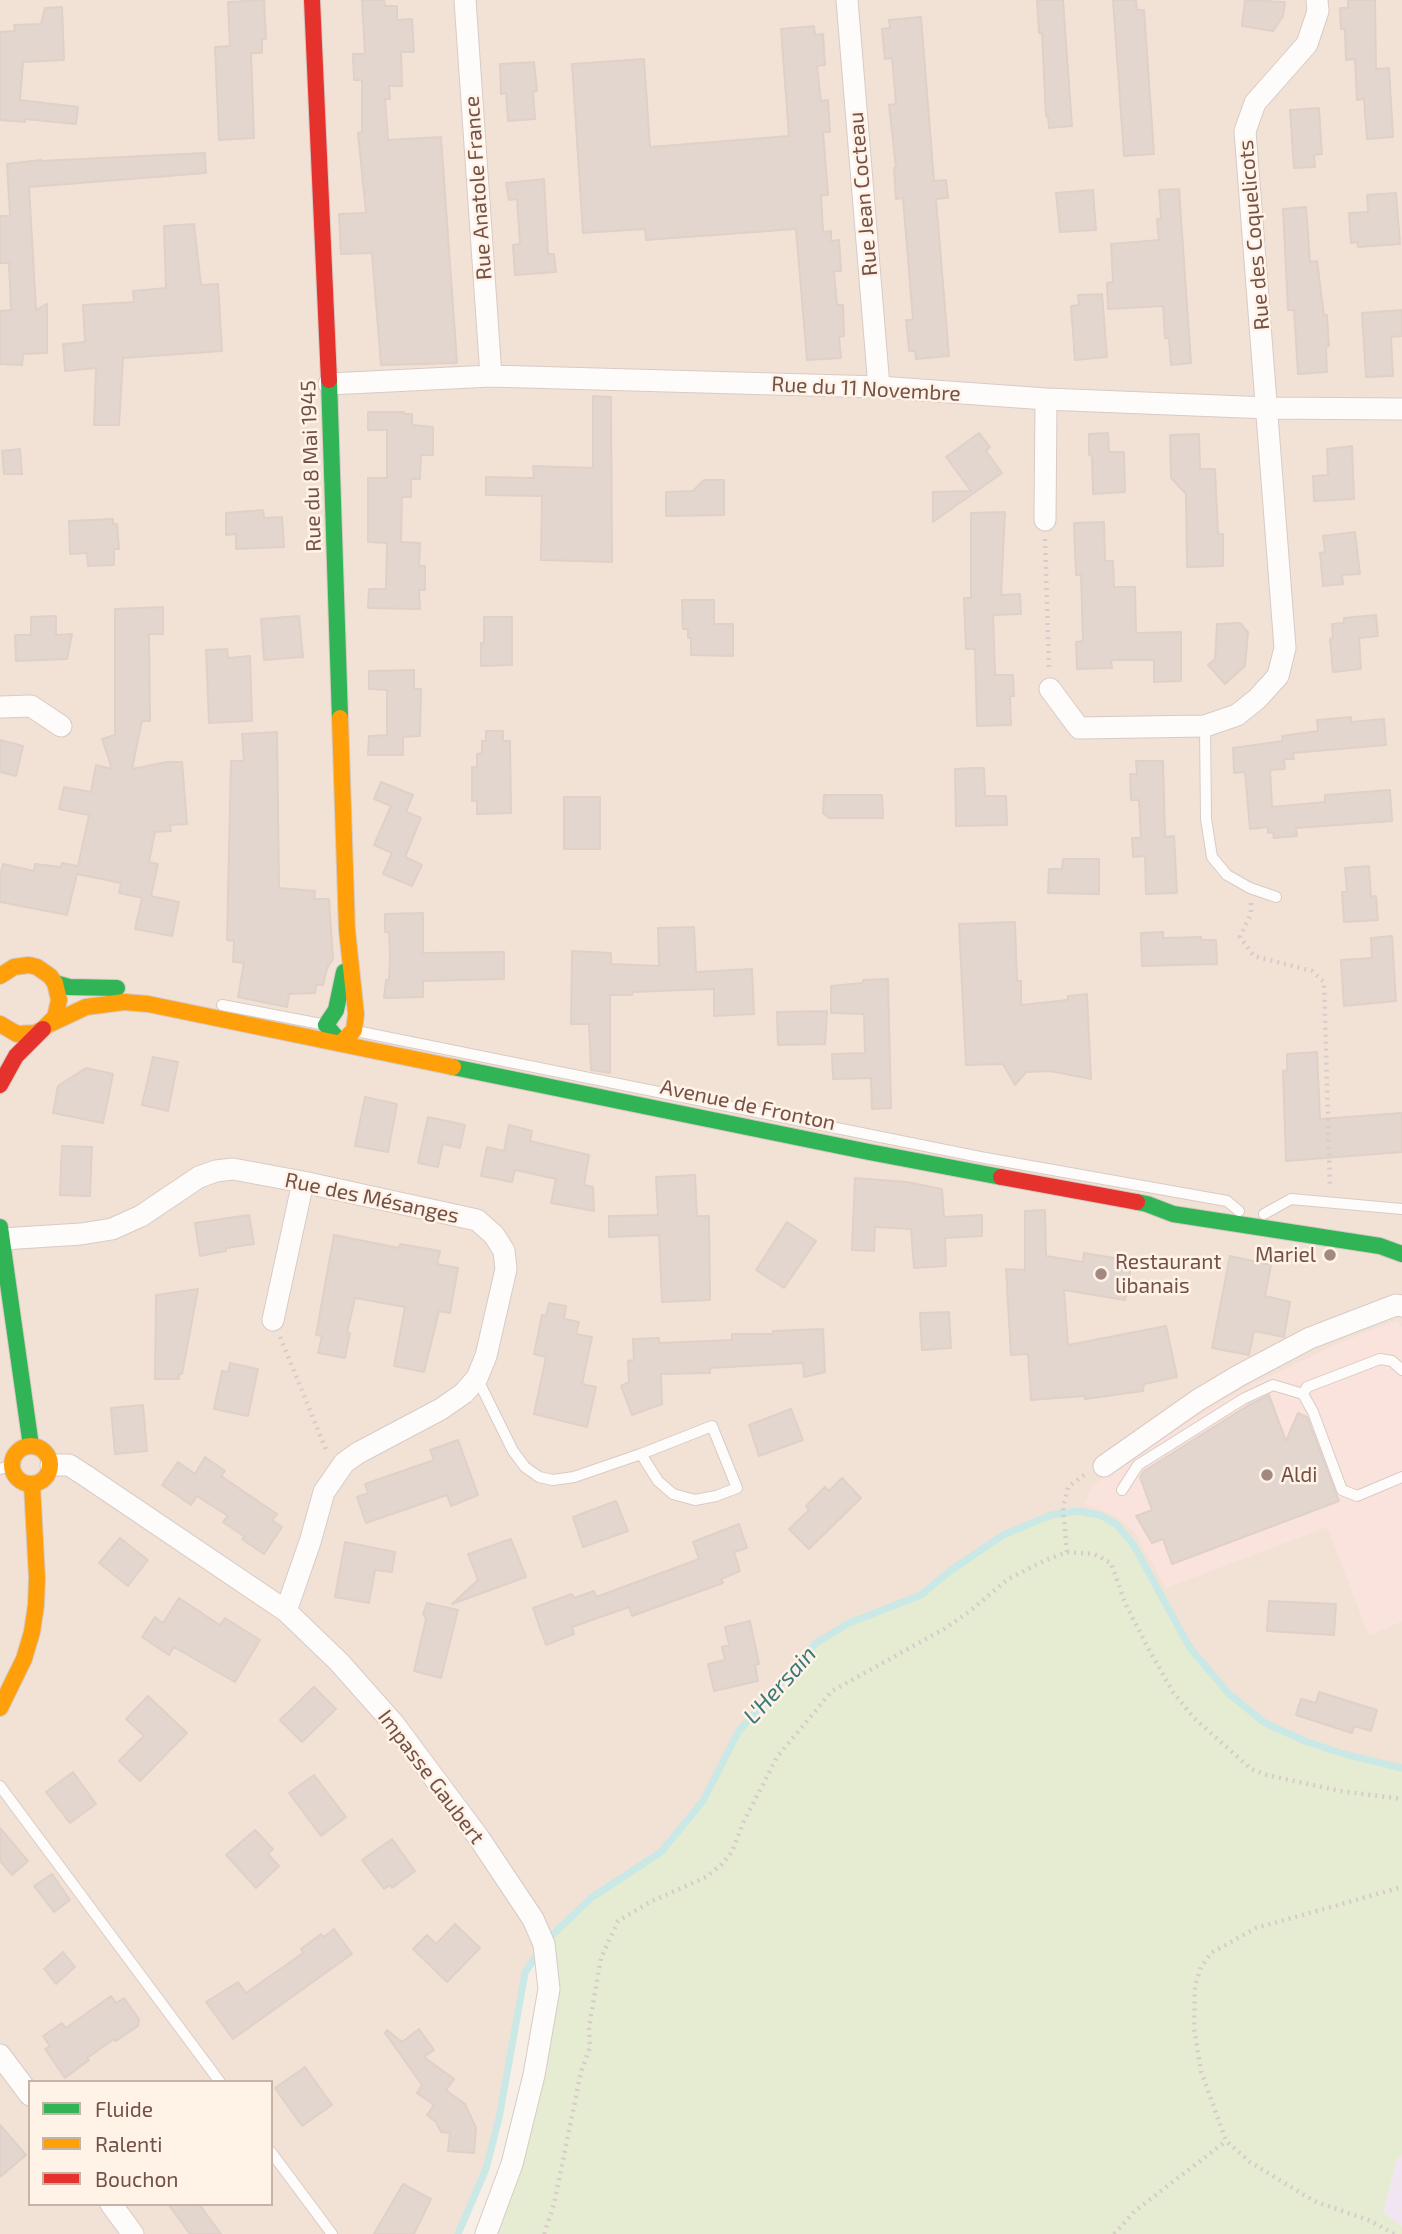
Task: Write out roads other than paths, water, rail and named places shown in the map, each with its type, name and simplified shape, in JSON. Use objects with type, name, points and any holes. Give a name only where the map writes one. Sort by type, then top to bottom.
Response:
[{"type":"main road","name":"Rue du 8 Mai 1945","points":[[312,0],[329,384],[347,930],[356,1014],[354,1030]]},
{"type":"main road","name":"Rue du 8 Mai 1945","points":[[326,1026],[336,1010],[345,969],[347,930]]},
{"type":"main road","points":[[0,1085],[16,1056],[55,1017],[60,1000],[55,983],[37,967],[29,965],[4,969]]},
{"type":"main road","name":"Avenue de Fronton","points":[[55,983],[69,987],[143,989],[341,1043]]},
{"type":"main road","name":"Avenue de Fronton","points":[[47,1026],[86,1007],[124,1002],[148,1004],[869,1152],[1142,1203],[1173,1214],[1380,1246],[1402,1254]]},
{"type":"main road","points":[[0,1024],[18,1034],[26,1034],[47,1026]]},
{"type":"main road","points":[[326,1026],[341,1043],[354,1030]]},
{"type":"main road","name":"Avenue de Fronton","points":[[1142,1203],[1174,1200],[1391,1233]]},
{"type":"main road","points":[[1,1235],[31,1446]]},
{"type":"main road","points":[[31,1446],[45,1451],[51,1465],[45,1479],[32,1485],[18,1480],[6,1468],[17,1452],[31,1446]]},
{"type":"main road","points":[[0,1708],[24,1659],[36,1605],[32,1485]]},
{"type":"street","name":"Rue Anatole France","points":[[465,0],[491,376]]},
{"type":"street","name":"Rue Jean Cocteau","points":[[847,0],[879,387]]},
{"type":"street","name":"Rue des Coquelicots","points":[[1050,689],[1079,728],[1205,726],[1237,715],[1257,699],[1278,676],[1285,648],[1245,131],[1255,103],[1307,44],[1318,11],[1317,0]]},
{"type":"street","name":"Rue du 11 Novembre","points":[[329,384],[491,376],[879,387],[1046,399],[1268,408],[1402,409]]},
{"type":"street","points":[[1045,520],[1046,399]]},
{"type":"street","points":[[0,707],[31,706],[61,726]]},
{"type":"street","name":"Rue des Mésanges","points":[[1,1235],[81,1234],[112,1228],[141,1216],[199,1177],[233,1169],[477,1220],[494,1234],[503,1251],[506,1269],[486,1356],[477,1378],[464,1393],[441,1409],[344,1462],[324,1492],[310,1542],[285,1611]]},
{"type":"street","points":[[273,1320],[303,1182]]},
{"type":"street","points":[[1104,1466],[1198,1400],[1240,1375],[1310,1338],[1396,1305],[1402,1306]]},
{"type":"street","name":"Impasse Gaubert","points":[[51,1465],[69,1465],[285,1611],[339,1662],[394,1724],[479,1838],[533,1919],[544,1944],[549,1989],[534,2075],[512,2164],[486,2234]]},
{"type":"street","points":[[3,2059],[28,2092]]},
{"type":"street","points":[[112,2206],[133,2234]]},
{"type":"lane","points":[[1205,726],[1206,819],[1212,857],[1227,876],[1276,897]]},
{"type":"lane","points":[[209,1005],[243,1008],[980,1157],[1227,1201],[1239,1211]]},
{"type":"lane","points":[[1265,1214],[1291,1199],[1402,1209]]},
{"type":"lane","points":[[1303,1394],[1307,1387],[1380,1359],[1392,1361],[1402,1370]]},
{"type":"lane","points":[[477,1378],[513,1451],[525,1467],[539,1477],[553,1480],[574,1477],[712,1426],[737,1488],[695,1500],[673,1494],[659,1481],[641,1454]]},
{"type":"lane","points":[[1122,1490],[1138,1465],[1243,1399],[1273,1385],[1303,1394],[1313,1412],[1342,1490],[1357,1496],[1402,1477]]},
{"type":"lane","points":[[0,1786],[219,2080]]},
{"type":"lane","points":[[273,2155],[332,2234]]},
{"type":"waterway","name":"L'Hersain","points":[[546,1941],[591,1898],[661,1852],[703,1801],[738,1732],[816,1643],[849,1623],[921,1595],[950,1571],[1003,1535],[1051,1515],[1078,1511],[1100,1515],[1116,1524],[1133,1544],[1190,1648],[1229,1694],[1265,1723],[1305,1741],[1344,1754],[1402,1768]]},
{"type":"waterway","name":"L'Hersain","points":[[458,2234],[486,2169],[499,2118],[525,1973],[539,1951]]},
{"type":"place","name":"Mariel","points":[[1330,1255]]},
{"type":"place","name":"Restaurant libanais","points":[[1101,1274]]},
{"type":"place","name":"Aldi","points":[[1267,1475]]}]
